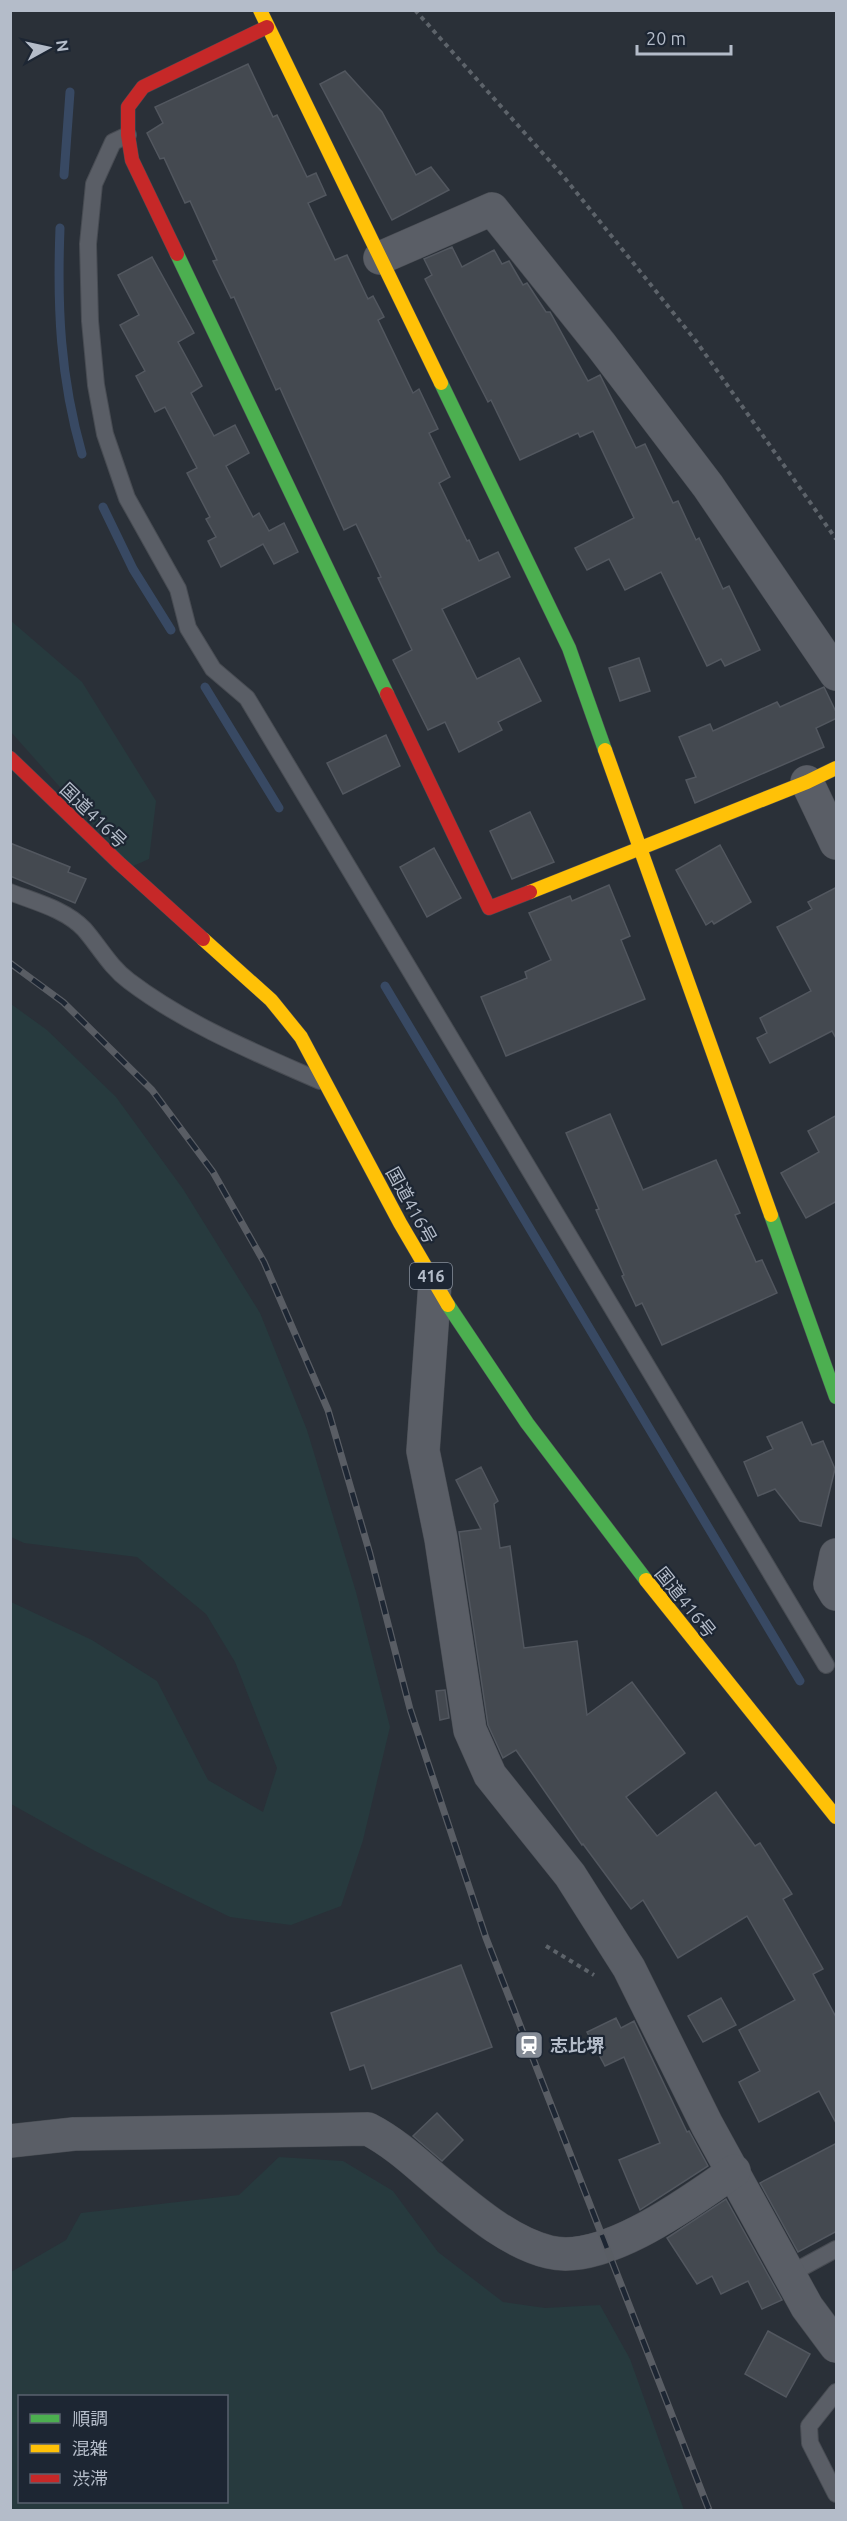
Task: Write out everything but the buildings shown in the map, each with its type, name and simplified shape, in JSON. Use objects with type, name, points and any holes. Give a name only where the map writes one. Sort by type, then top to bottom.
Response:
[{"type":"main road","points":[[260,10],[569,648],[640,848],[829,1355],[837,1397]]},
{"type":"main road","points":[[267,27],[143,87],[128,107],[128,135],[132,160],[147,197],[489,908],[837,768]]},
{"type":"main road","name":"国道416号","points":[[10,758],[119,863],[271,1000],[301,1036],[435,1283],[538,1437],[639,1572],[837,1816]]},
{"type":"street","points":[[380,258],[492,208],[602,345],[708,486],[837,674]]},
{"type":"street","points":[[807,782],[837,843]]},
{"type":"street","points":[[435,1283],[423,1451],[441,1539],[470,1730],[490,1775],[570,1875],[629,1968],[707,2125],[807,2307],[837,2346]]},
{"type":"street","points":[[837,1555],[830,1584],[837,1594]]},
{"type":"street","points":[[10,2141],[74,2134],[368,2129],[392,2141],[449,2191],[505,2232],[551,2253],[584,2253],[620,2240],[674,2214],[734,2171]]},
{"type":"lane","points":[[128,135],[113,142],[94,184],[88,244],[90,321],[96,385],[105,434],[127,498],[178,589],[188,628],[213,669],[247,698],[826,1665]]},
{"type":"lane","points":[[10,892],[62,913],[82,928],[128,981],[213,1035],[326,1084]]},
{"type":"lane","points":[[790,2274],[837,2249]]},
{"type":"lane","points":[[837,2392],[809,2426],[810,2443],[837,2494]]},
{"type":"path","points":[[414,10],[564,177],[674,314],[837,538]]},
{"type":"path","points":[[546,1946],[596,1976]]},
{"type":"green space","points":[[10,620],[82,682],[156,801],[149,859],[131,867],[11,732]]},
{"type":"green space","points":[[11,1004],[47,1030],[116,1097],[183,1189],[260,1313],[307,1430],[356,1592],[390,1727],[363,1840],[341,1906],[291,1925],[230,1917],[95,1851],[11,1804],[11,1602],[92,1640],[157,1681],[208,1780],[263,1812],[277,1768],[235,1662],[206,1614],[137,1557],[24,1543],[11,1537]]},
{"type":"green space","points":[[279,2157],[343,2161],[393,2191],[438,2252],[503,2302],[545,2308],[600,2305],[630,2359],[684,2510],[11,2510],[11,2272],[66,2240],[81,2213],[239,2195]]},
{"type":"waterway","points":[[64,175],[70,92]]},
{"type":"waterway","points":[[60,228],[59,286],[62,342],[69,397],[82,454]]},
{"type":"waterway","points":[[103,507],[133,569],[171,630]]},
{"type":"waterway","points":[[205,687],[279,808]]},
{"type":"waterway","points":[[385,986],[800,1681]]},
{"type":"railway","points":[[10,963],[63,1002],[152,1090],[213,1172],[264,1262],[328,1410],[370,1554],[410,1709],[486,1938],[709,2510]]},
{"type":"traffic: fast","points":[[177,254],[387,694]]},
{"type":"traffic: fast","points":[[441,383],[569,648],[605,750]]},
{"type":"traffic: fast","points":[[771,1215],[836,1397]]},
{"type":"traffic: fast","points":[[448,1305],[527,1423],[646,1580]]},
{"type":"traffic: slow","points":[[260,10],[441,383]]},
{"type":"traffic: slow","points":[[605,750],[771,1215]]},
{"type":"traffic: slow","points":[[530,892],[807,782],[836,768]]},
{"type":"traffic: slow","points":[[203,939],[271,1000],[301,1037],[400,1223],[448,1305]]},
{"type":"traffic: slow","points":[[646,1580],[836,1817]]},
{"type":"traffic: jam","points":[[177,254],[132,160],[128,135],[128,107],[143,87],[267,27]]},
{"type":"traffic: jam","points":[[387,694],[489,908],[530,892]]},
{"type":"traffic: jam","points":[[10,758],[119,863],[203,939]]},
{"type":"place","name":"志比堺","points":[[529,2045]]}]
